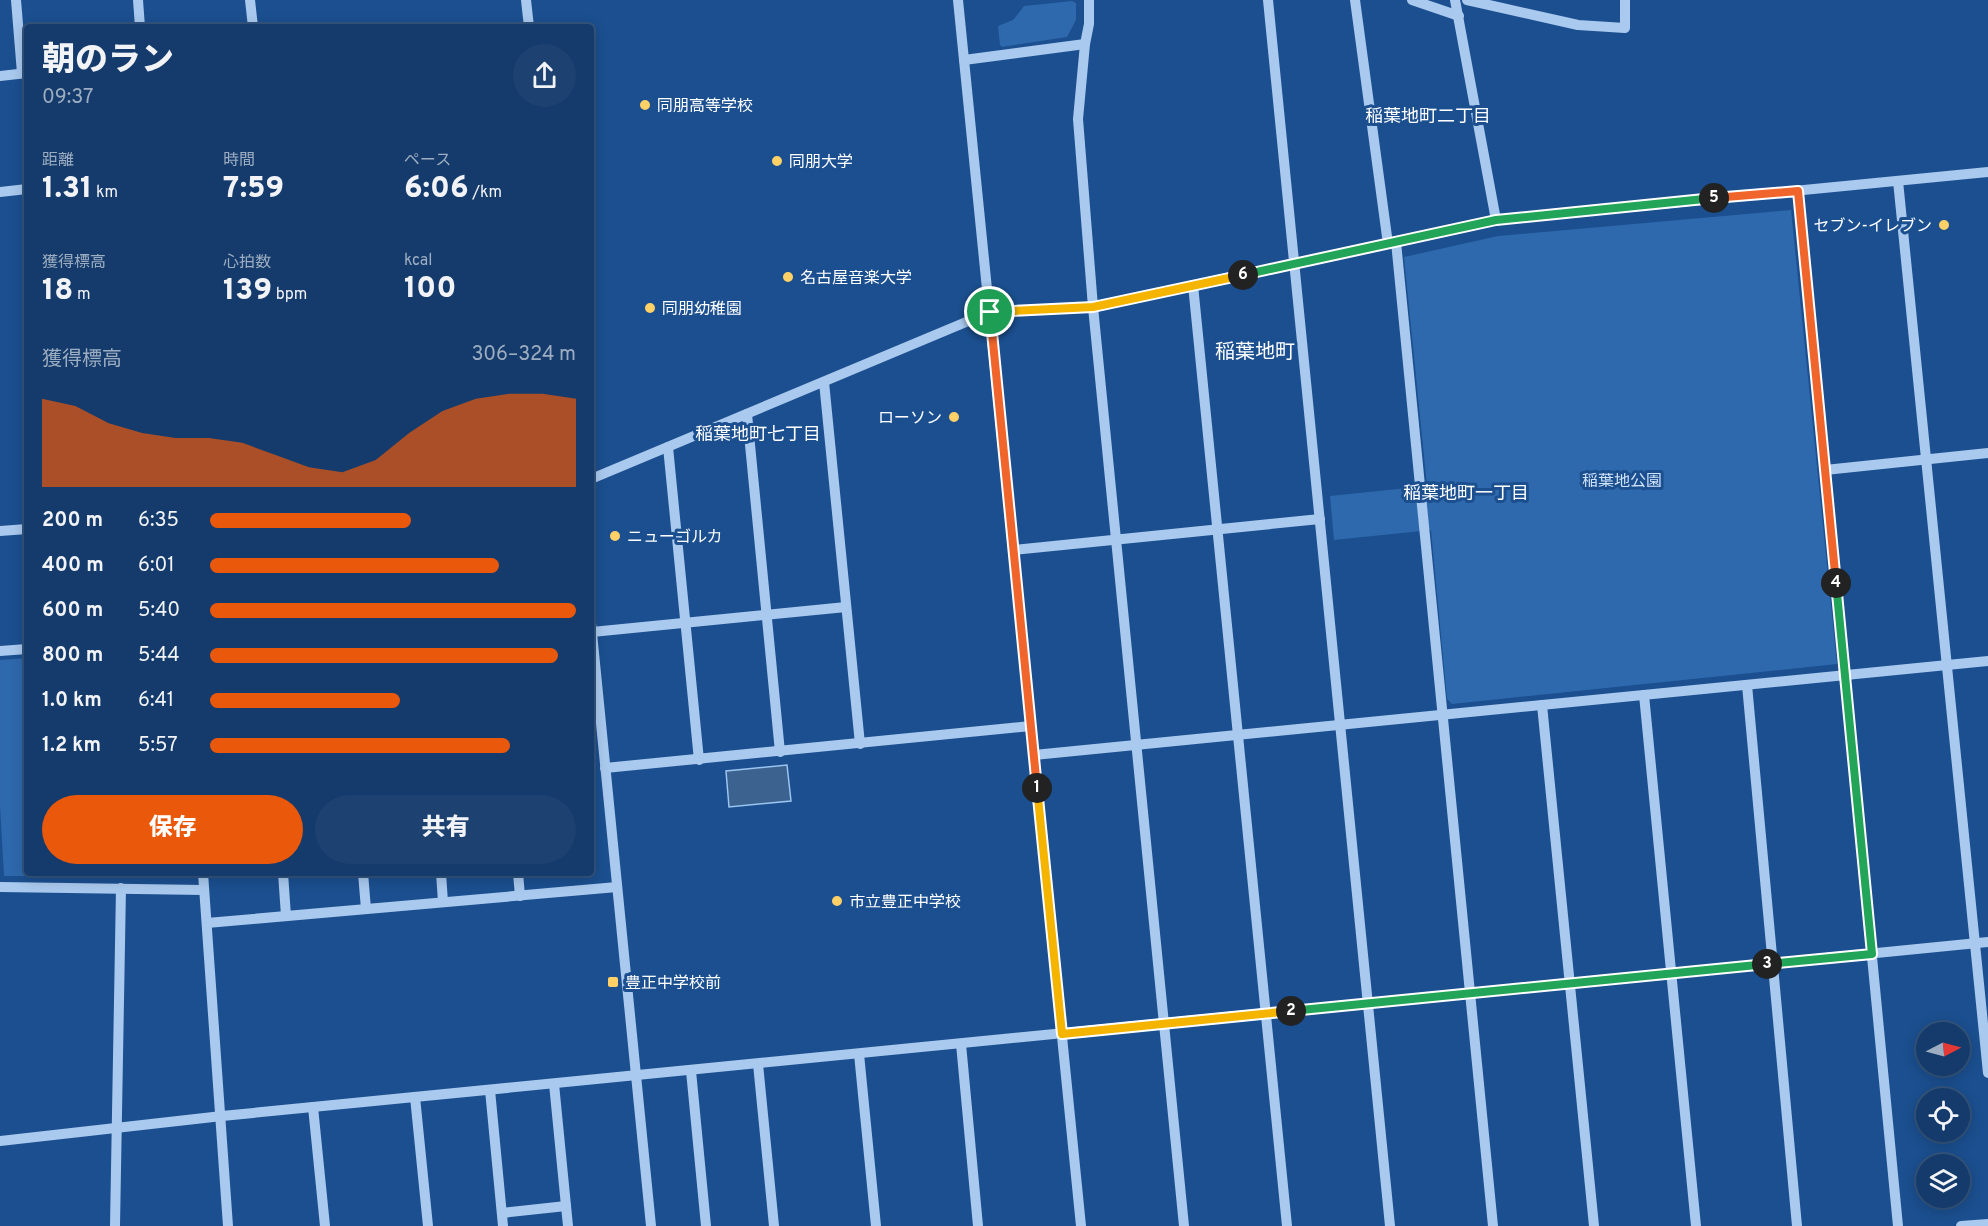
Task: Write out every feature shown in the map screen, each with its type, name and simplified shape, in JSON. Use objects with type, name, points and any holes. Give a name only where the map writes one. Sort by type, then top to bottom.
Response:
[{"type":"street","points":[[16,0],[24,65]]},
{"type":"street","points":[[138,0],[140,24]]},
{"type":"street","points":[[250,0],[253,24]]},
{"type":"street","points":[[526,0],[529,24]]},
{"type":"street","points":[[958,0],[1081,1226]]},
{"type":"street","points":[[1089,0],[1089,24],[1078,119],[1093,307],[1184,1226]]},
{"type":"street","points":[[1268,0],[1390,1226]]},
{"type":"street","points":[[1355,0],[1392,243],[1442,715],[1492,1226]]},
{"type":"street","points":[[1412,0],[1459,16]]},
{"type":"street","points":[[1455,0],[1496,220]]},
{"type":"street","points":[[1467,0],[1516,13],[1578,25],[1625,28],[1625,0]]},
{"type":"street","points":[[1516,13],[1517,0]]},
{"type":"street","points":[[964,60],[1085,44]]},
{"type":"street","points":[[0,76],[24,73]]},
{"type":"street","points":[[594,478],[990,312],[1093,307],[1496,220],[1988,172]]},
{"type":"street","points":[[1898,181],[1988,1073]]},
{"type":"street","points":[[1798,191],[1898,1226]]},
{"type":"street","points":[[0,192],[24,192]]},
{"type":"street","points":[[1193,285],[1287,1226]]},
{"type":"street","points":[[824,382],[860,744]]},
{"type":"street","points":[[747,414],[780,752]]},
{"type":"street","points":[[668,447],[699,760]]},
{"type":"street","points":[[1825,470],[1988,453]]},
{"type":"street","points":[[1014,550],[1320,519]]},
{"type":"street","points":[[0,531],[24,529]]},
{"type":"street","points":[[594,627],[685,623],[846,607]]},
{"type":"street","points":[[0,651],[24,649]]},
{"type":"street","points":[[1034,755],[1988,661]]},
{"type":"street","points":[[594,677],[651,1226]]},
{"type":"street","points":[[1747,685],[1797,1226]]},
{"type":"street","points":[[1644,695],[1696,1226]]},
{"type":"street","points":[[1542,705],[1594,1226]]},
{"type":"street","points":[[605,768],[1031,726]]},
{"type":"street","points":[[203,876],[228,1226]]},
{"type":"street","points":[[283,876],[286,916]]},
{"type":"street","points":[[363,876],[366,909]]},
{"type":"street","points":[[441,876],[443,902]]},
{"type":"street","points":[[518,876],[520,896]]},
{"type":"street","points":[[0,894],[0,886],[204,890]]},
{"type":"street","points":[[207,923],[617,887]]},
{"type":"street","points":[[115,1226],[121,888]]},
{"type":"street","points":[[0,1141],[222,1116],[1988,942]]},
{"type":"street","points":[[961,1044],[978,1226]]},
{"type":"street","points":[[859,1054],[876,1226]]},
{"type":"street","points":[[758,1064],[774,1226]]},
{"type":"street","points":[[691,1071],[706,1226]]},
{"type":"street","points":[[554,1084],[568,1226]]},
{"type":"street","points":[[490,1090],[503,1226]]},
{"type":"street","points":[[415,1097],[428,1226]]},
{"type":"street","points":[[313,1107],[325,1226]]},
{"type":"street","points":[[502,1213],[566,1206]]},
{"type":"street","points":[[1961,1226],[1988,1224]]},
{"type":"green space","points":[[1072,1],[1076,3],[1076,20],[1067,37],[1002,47],[1000,45],[998,26],[1013,20],[1024,6]]},
{"type":"green space","name":"稲葉地公園","points":[[1791,210],[1837,664],[1452,704],[1447,699],[1431,530],[1334,540],[1330,496],[1427,486],[1404,257],[1498,236]]},
{"type":"green space","points":[[24,658],[24,876],[193,877],[4,876],[0,806],[0,660]]},
{"type":"shaded area","points":[[787,765],[791,801],[729,807],[726,771]]},
{"type":"place","name":"同朋高等学校","points":[[645,105]]},
{"type":"place","name":"同朋大学","points":[[777,161]]},
{"type":"place","name":"セブン-イレブン","points":[[1944,225]]},
{"type":"place","name":"名古屋音楽大学","points":[[788,277]]},
{"type":"place","name":"同朋幼稚園","points":[[650,308]]},
{"type":"place","name":"ローソン","points":[[954,417]]},
{"type":"place","name":"ニューゴルカ","points":[[615,536]]},
{"type":"place","name":"市立豊正中学校","points":[[837,901]]},
{"type":"place","name":"豊正中学校前","points":[[613,982]]},
{"type":"district","name":"稲葉地町二丁目","points":[[1428,116]]},
{"type":"district","name":"稲葉地町","points":[[1255,351]]},
{"type":"district","name":"稲葉地町七丁目","points":[[758,434]]},
{"type":"district","name":"稲葉地町一丁目","points":[[1466,493]]},
{"type":"route","points":[[1775,191],[1798,191],[1872,954],[1062,1034],[990,312],[1093,307],[1496,220],[1775,191]]}]
